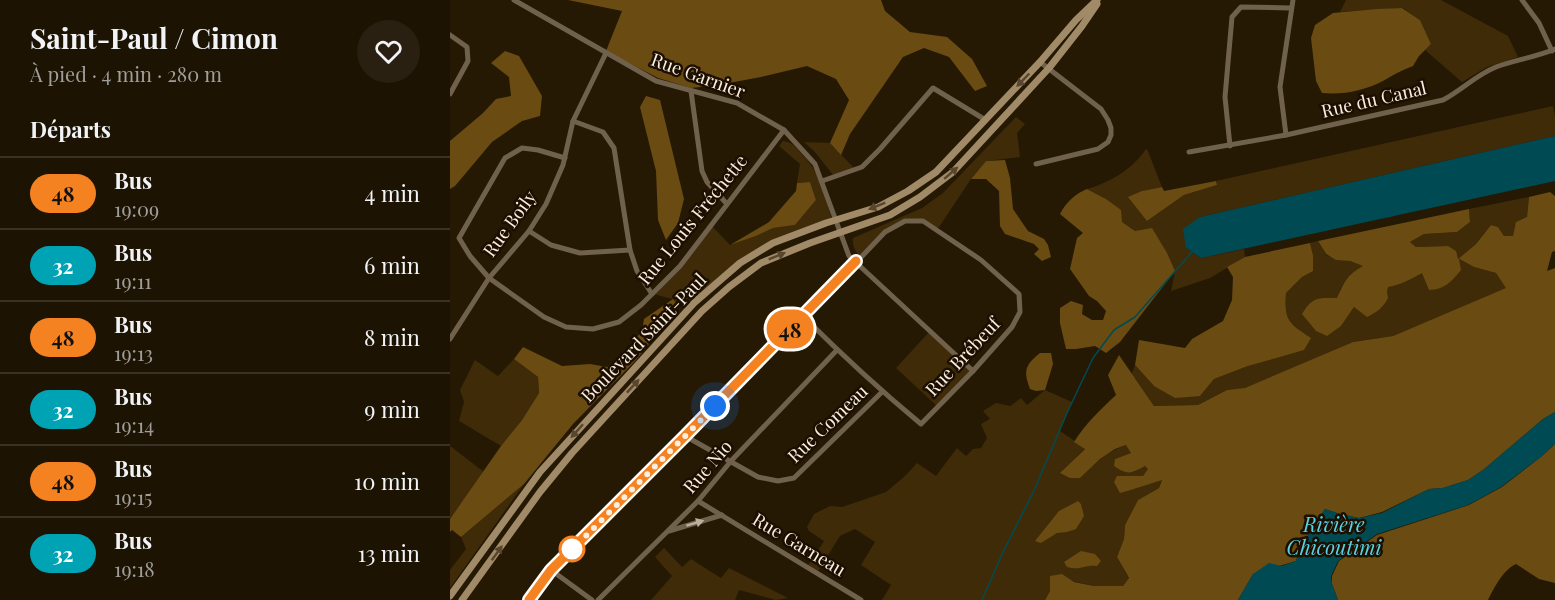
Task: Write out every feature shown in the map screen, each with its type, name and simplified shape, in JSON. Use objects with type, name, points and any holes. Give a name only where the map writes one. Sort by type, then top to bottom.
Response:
[{"type":"main road","name":"Boulevard Saint-Paul","points":[[450,596],[540,472],[695,302],[741,263],[773,243],[834,218],[878,207],[908,191],[936,172],[1040,62],[1076,20],[1099,0]]},
{"type":"main road","name":"Boulevard Saint-Paul","points":[[462,600],[540,492],[572,453],[702,311],[729,286],[761,263],[890,215],[920,197],[953,172],[1049,68],[1099,0]]},
{"type":"street","name":"Rue Garnier","points":[[514,0],[656,81],[737,104],[784,130],[815,164],[849,256],[973,371]]},
{"type":"street","points":[[1286,135],[1280,87],[1293,0]]},
{"type":"street","points":[[1522,0],[1539,23],[1553,50]]},
{"type":"street","points":[[1230,146],[1225,97],[1232,17],[1241,7],[1291,8]]},
{"type":"street","points":[[450,35],[467,47],[468,61],[450,94]]},
{"type":"street","name":"Rue du Canal","points":[[1189,152],[1286,135],[1443,100],[1472,79],[1495,68],[1553,50]]},
{"type":"street","name":"Rue Boily","points":[[450,339],[489,278],[529,231],[546,204],[565,159],[573,121],[606,53]]},
{"type":"street","points":[[1036,164],[1098,149],[1108,142],[1111,135],[1108,120],[1101,109],[1040,62]]},
{"type":"street","points":[[822,181],[862,167],[933,88],[984,119]]},
{"type":"street","points":[[691,91],[702,171],[707,182],[727,204]]},
{"type":"street","points":[[573,121],[603,132],[614,148],[630,250],[637,271],[652,294]]},
{"type":"street","name":"Rue Louis Fréchette","points":[[565,159],[538,150],[522,148],[505,158],[459,238],[470,256],[489,278],[544,317],[566,327],[593,329],[620,321],[641,305],[680,266],[784,130]]},
{"type":"street","name":"Rue Brébeuf","points":[[856,261],[885,232],[905,221],[923,220],[981,260],[1019,294],[1020,312],[1012,327],[921,424],[882,392]]},
{"type":"street","points":[[529,231],[551,245],[580,253],[630,250]]},
{"type":"street","points":[[529,600],[551,570],[856,261]]},
{"type":"street","points":[[803,316],[882,392]]},
{"type":"street","name":"Rue Nio","points":[[598,600],[698,501],[731,461],[837,350]]},
{"type":"street","name":"Rue Comeau","points":[[731,461],[758,477],[778,481],[794,478],[882,392]]},
{"type":"street","points":[[685,436],[731,461]]},
{"type":"street","name":"Rue Garneau","points":[[698,501],[861,600]]},
{"type":"street","points":[[668,531],[722,515]]},
{"type":"street","points":[[551,570],[592,600]]},
{"type":"shaded area","points":[[568,0],[881,0],[885,11],[910,32],[947,37],[972,59],[987,86],[975,91],[949,57],[924,48],[903,57],[850,134],[841,155],[830,143],[849,100],[836,79],[807,66],[761,77],[691,88],[658,78],[606,51],[622,11]]},
{"type":"shaded area","points":[[1346,0],[1441,0],[1508,36],[1518,57],[1487,67],[1462,82],[1425,50],[1431,44],[1420,20],[1403,8],[1340,12]]},
{"type":"shaded area","points":[[1402,8],[1420,20],[1431,44],[1413,66],[1361,90],[1346,93],[1322,93],[1316,81],[1311,38],[1315,25],[1333,13]]},
{"type":"shaded area","points":[[505,51],[519,56],[542,96],[540,116],[522,121],[492,142],[450,189],[450,141],[496,99],[511,96],[509,77],[491,63]]},
{"type":"shaded area","points":[[646,96],[660,100],[684,199],[678,223],[666,240],[658,220],[656,171],[640,107]]},
{"type":"shaded area","points":[[1553,106],[1555,136],[1200,217],[1186,248],[1201,258],[1244,249],[1245,257],[1210,278],[1171,291],[1175,271],[1135,231],[1122,222],[1106,199],[1087,189],[1120,174],[1147,149],[1162,187],[1142,191],[1147,221],[1184,195],[1217,185],[1216,181]]},
{"type":"shaded area","points":[[1016,117],[1025,124],[1017,133],[1020,157],[986,161],[971,179],[937,230],[923,221],[905,221],[885,232],[863,255],[858,254],[853,238],[922,208],[943,193]]},
{"type":"shaded area","points":[[783,141],[796,147],[812,166],[826,197],[830,220],[787,235],[679,307],[673,299],[653,294],[711,225],[730,245],[773,228],[795,225],[816,200],[810,182],[797,183],[800,164],[779,146]]},
{"type":"shaded area","points":[[804,142],[830,143],[854,168],[834,176]]},
{"type":"shaded area","points":[[1005,160],[1010,178],[1013,209],[1028,231],[1044,239],[1048,245],[1051,257],[1042,261],[1034,254],[1039,249],[1034,244],[1005,234],[1000,226],[999,191],[986,179],[971,179],[986,161]]},
{"type":"shaded area","points":[[1216,181],[1217,185],[1184,195],[1147,221],[1128,197],[1142,191],[1162,187],[1164,191]]},
{"type":"shaded area","points":[[810,182],[816,200],[795,225],[773,228],[730,245],[769,222],[796,191],[797,183]]},
{"type":"shaded area","points":[[1087,189],[1121,210],[1122,222],[1135,231],[1152,228],[1175,271],[1120,342],[1106,353],[1095,346],[1066,349],[1060,323],[1060,308],[1071,301],[1083,305],[1082,314],[1092,320],[1103,320],[1106,311],[1089,296],[1070,269],[1077,238],[1083,233],[1060,214],[1071,199]]},
{"type":"shaded area","points":[[1550,192],[1555,196],[1555,251],[1552,252],[1547,271],[1555,268],[1555,412],[1543,419],[1468,480],[1443,488],[1429,489],[1382,512],[1359,518],[1325,509],[1301,546],[1296,561],[1253,574],[1238,600],[1045,600],[1050,591],[1050,576],[1062,574],[1074,582],[1094,586],[1123,586],[1129,578],[1117,557],[1124,539],[1125,525],[1138,500],[1159,488],[1162,480],[1120,493],[1114,482],[1117,476],[1143,476],[1148,469],[1145,466],[1129,472],[1114,466],[1115,459],[1131,453],[1126,445],[1100,459],[1080,478],[1070,478],[1060,473],[1085,449],[1074,442],[1078,435],[1116,395],[1108,375],[1119,355],[1154,406],[1198,405],[1227,390],[1245,388],[1353,342],[1393,336],[1506,288],[1496,273],[1474,267],[1459,259],[1461,270],[1443,287],[1429,290],[1422,273],[1388,287],[1388,298],[1379,309],[1367,317],[1354,307],[1341,326],[1327,336],[1316,331],[1302,314],[1316,299],[1337,298],[1347,279],[1363,266],[1350,261],[1336,260],[1326,254],[1318,241],[1469,209],[1470,222],[1457,232],[1424,234],[1410,242],[1416,247],[1448,246],[1456,251],[1458,259],[1476,244],[1491,225],[1498,227],[1504,236],[1513,236],[1516,222],[1527,217],[1529,197]]},
{"type":"shaded area","points":[[1529,197],[1527,217],[1513,236],[1504,236],[1498,227],[1491,225],[1476,244],[1458,259],[1474,267],[1496,273],[1507,288],[1393,336],[1353,342],[1245,389],[1227,390],[1198,405],[1154,406],[1135,378],[1130,378],[1135,365],[1154,386],[1200,396],[1214,379],[1310,338],[1289,320],[1286,310],[1286,293],[1302,277],[1313,270],[1310,243],[1318,241],[1326,255],[1364,266],[1350,276],[1340,290],[1338,310],[1341,326],[1354,307],[1387,292],[1388,286],[1414,277],[1448,246],[1416,247],[1410,242],[1424,234],[1457,232],[1470,222],[1469,209]]},
{"type":"shaded area","points":[[1310,243],[1313,271],[1302,277],[1286,293],[1287,316],[1293,325],[1311,338],[1304,350],[1248,366],[1214,379],[1200,396],[1175,398],[1154,386],[1135,365],[1139,340],[1185,348],[1192,339],[1223,321],[1232,300],[1233,277],[1227,267],[1245,257]]},
{"type":"shaded area","points":[[673,299],[679,307],[636,360],[573,424],[524,484],[461,537],[452,530],[450,532],[450,519],[539,393],[538,377],[514,359],[523,347],[562,366],[590,364],[607,367],[624,356],[642,330],[644,319]]},
{"type":"shaded area","points":[[931,330],[973,369],[938,407],[896,368]]},
{"type":"shaded area","points":[[1040,353],[1051,353],[1053,364],[1045,390],[1036,391],[1030,389],[1026,373],[1028,365]]},
{"type":"shaded area","points":[[514,359],[538,377],[539,393],[522,420],[501,446],[459,421],[464,402],[460,390],[475,360],[498,376]]},
{"type":"shaded area","points":[[1045,390],[1072,402],[1060,431],[1085,448],[1061,473],[1080,478],[1107,454],[1127,445],[1131,453],[1115,459],[1134,472],[1145,466],[1149,469],[1143,476],[1117,476],[1134,489],[1162,479],[1159,488],[1138,500],[1125,525],[1124,539],[1117,557],[1129,579],[1123,586],[1094,586],[1050,576],[1050,591],[1045,600],[882,600],[891,585],[861,565],[875,542],[855,529],[840,536],[817,573],[807,567],[824,541],[809,531],[807,527],[814,514],[830,506],[842,507],[886,492],[917,463],[936,476],[957,448],[966,456],[973,449],[981,448],[987,438],[981,424],[990,419],[983,411],[996,403],[1010,406],[1021,398],[1027,405]]},
{"type":"shaded area","points":[[1555,444],[1555,583],[1539,579],[1516,564],[1503,575],[1488,600],[1338,600],[1332,584],[1332,576],[1339,561],[1377,535],[1469,505],[1502,487]]},
{"type":"shaded area","points":[[450,446],[484,472],[450,519]]},
{"type":"shaded area","points":[[524,484],[450,588],[450,570],[466,549],[461,537]]},
{"type":"shaded area","points":[[1078,501],[1084,516],[1076,529],[1057,533],[1041,543],[1035,541],[1059,511]]},
{"type":"shaded area","points":[[664,548],[682,567],[691,559],[721,578],[729,568],[788,598],[776,600],[739,590],[735,600],[651,600],[672,576],[655,557]]},
{"type":"shaded area","points":[[1081,551],[1095,554],[1101,561],[1097,566],[1067,567],[1064,562]]},
{"type":"water","points":[[1555,136],[1555,181],[1201,258],[1186,248],[1183,229],[1200,217]]},
{"type":"water","name":"Rivière Chicoutimi","points":[[1555,412],[1555,444],[1501,487],[1468,505],[1377,534],[1338,561],[1331,576],[1338,600],[1238,600],[1253,574],[1269,563],[1282,566],[1296,561],[1301,546],[1325,509],[1359,518],[1382,513],[1429,489],[1443,488],[1468,480],[1543,419]]},
{"type":"waterway","points":[[982,600],[1093,358],[1114,330],[1135,317],[1192,252]]},
{"type":"bus line","name":"48","points":[[529,600],[551,570],[856,261]]},
{"type":"route","points":[[572,549],[568,554],[715,406]]}]
